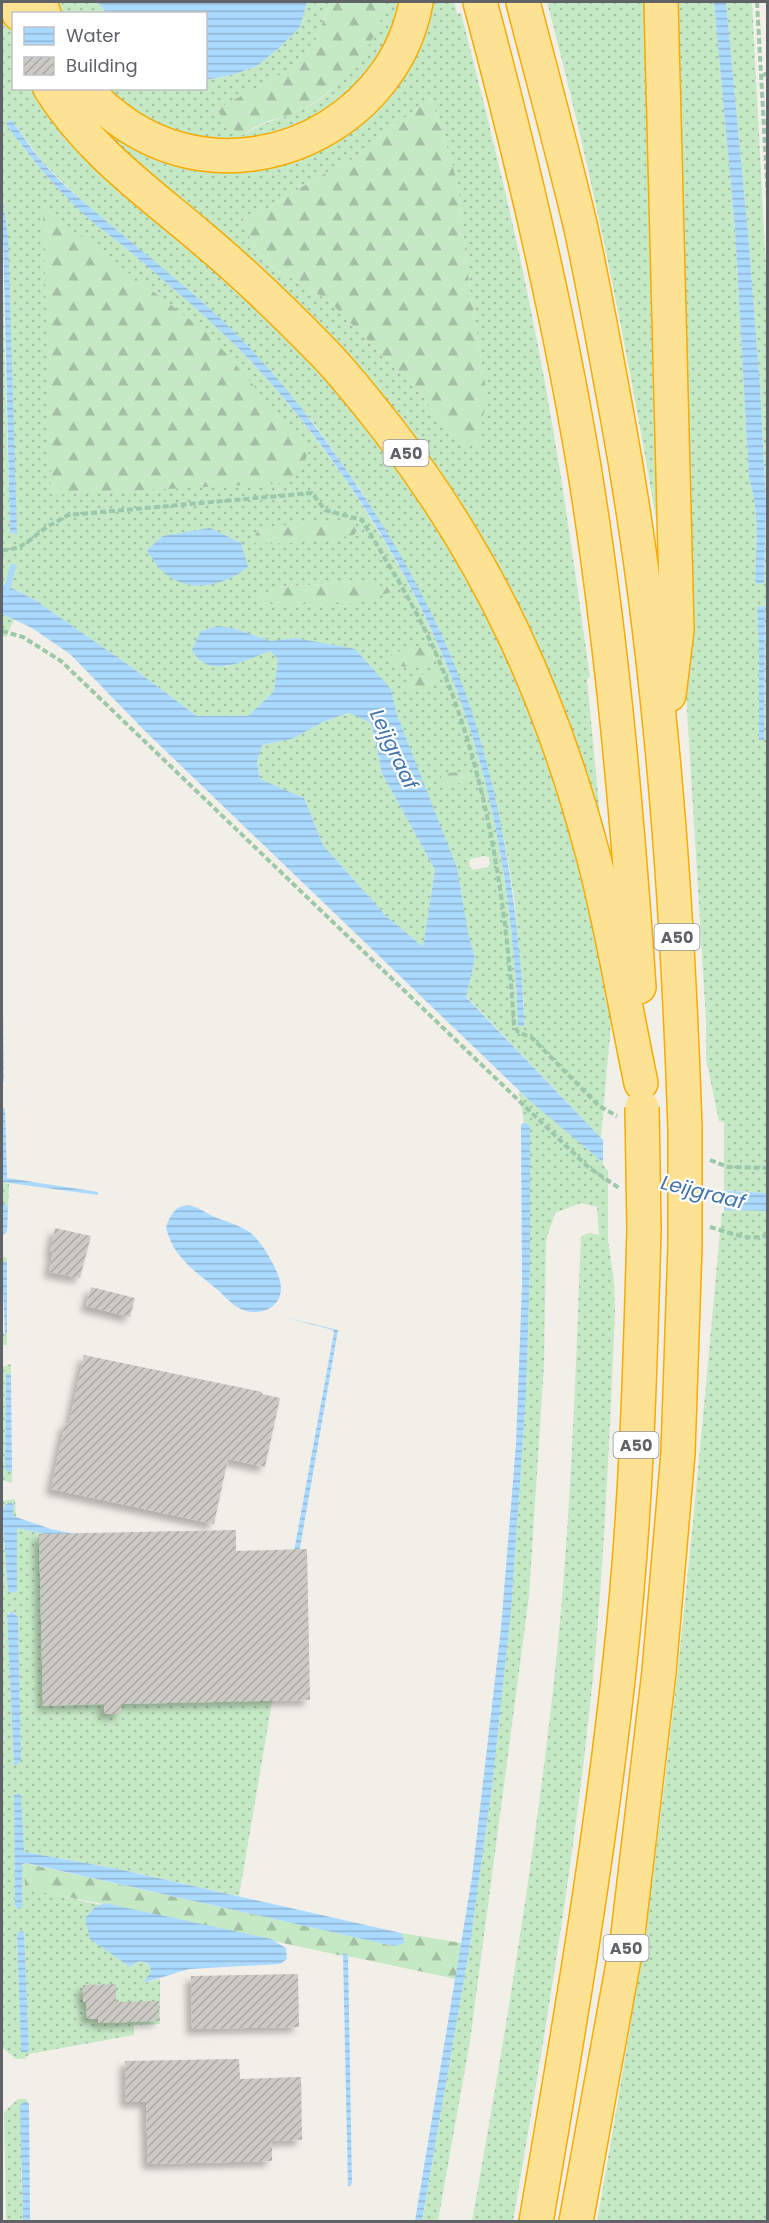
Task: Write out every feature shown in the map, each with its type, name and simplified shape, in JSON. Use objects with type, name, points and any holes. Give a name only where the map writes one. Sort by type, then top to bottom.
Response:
[{"type":"highway","points":[[86,90],[120,121],[139,133],[176,149],[220,156],[275,151],[306,140],[335,125],[368,96],[383,79],[397,57],[408,35],[416,2]]},
{"type":"highway","name":"A50","points":[[480,2],[522,168],[584,467],[621,761],[640,1000],[634,1102]]},
{"type":"highway","name":"A50","points":[[523,2],[580,225],[617,416],[641,573],[662,747],[678,955],[692,1234],[678,1453],[659,1672],[627,1942],[576,2222]]},
{"type":"highway","name":"A50","points":[[661,2],[677,630],[662,747]]},
{"type":"highway","name":"A50","points":[[51,90],[70,118],[108,159],[261,290],[328,357],[369,405],[431,488],[482,568],[530,666],[572,782],[594,858],[634,1102],[644,1230],[640,1381],[621,1660],[570,2022],[536,2222]]},
{"type":"path","points":[[757,2],[766,124],[768,200]]},
{"type":"path","points":[[761,76],[768,73]]},
{"type":"path","points":[[2,549],[13,550],[30,543],[46,528],[68,515],[312,493],[325,510],[362,520],[436,655],[466,731],[478,776],[496,865],[507,944],[514,1025],[518,1032],[532,1038],[599,1106],[634,1102]]},
{"type":"path","points":[[2,631],[23,637],[61,662],[588,1167],[624,1192]]},
{"type":"path","points":[[709,1160],[728,1167],[768,1168]]},
{"type":"path","points":[[692,1234],[759,1238],[768,1235]]},
{"type":"green space","points":[[2,2],[12,20],[12,90],[43,90],[282,320],[463,552],[571,799],[612,1011],[601,1138],[466,996],[475,958],[425,789],[397,715],[391,689],[295,638],[271,641],[232,628],[225,667],[270,651],[279,659],[274,691],[248,716],[197,716],[35,600],[2,583],[2,250],[10,532],[8,237],[2,191]],"holes":[[[12,120],[43,163],[80,199],[203,303],[246,344],[312,421],[363,493],[451,655],[505,843],[514,897],[524,1026],[518,1026],[513,948],[504,873],[480,762],[451,675],[403,574],[344,477],[275,389],[210,321],[69,200],[7,126],[7,122]],[[43,208],[209,335],[308,450]],[[297,524],[251,543],[258,530]],[[355,582],[257,598],[277,587]],[[484,856],[489,857],[490,863],[488,867],[473,870],[469,866],[470,859]]]},
{"type":"green space","points":[[48,2],[98,2],[105,12],[52,12]]},
{"type":"green space","points":[[307,2],[330,2],[317,38],[289,70],[218,109],[243,135],[264,124],[299,111],[328,93],[340,82],[359,55],[384,10],[386,2],[407,2],[392,46],[341,109],[265,143],[182,143],[96,90],[207,90],[207,80],[235,74],[257,66],[300,27]]},
{"type":"green space","points":[[330,2],[386,2],[375,34],[356,64],[332,90],[298,112],[264,123],[243,135],[226,125],[217,109],[289,70],[317,38]]},
{"type":"green space","points":[[422,2],[454,2],[457,14],[461,13],[502,177],[545,383],[590,677],[587,679],[605,867],[419,459],[109,150],[75,90],[142,144],[312,146]],"holes":[[[430,98],[457,181],[470,289],[487,396],[453,438],[421,394],[329,301],[263,261],[240,220],[266,209],[351,160]]]},
{"type":"green space","points":[[547,2],[655,2],[665,571],[613,285],[582,143]]},
{"type":"green space","points":[[668,2],[714,2],[735,229],[749,479],[756,516],[755,579],[757,584],[764,582],[766,505],[760,386],[726,2],[752,2],[766,268],[767,345],[767,1193],[724,1190],[724,1122],[719,1121],[706,1059],[706,1020],[686,693]],"holes":[[[765,606],[764,739],[759,739],[757,607]]]},
{"type":"green space","points":[[430,98],[457,181],[470,289],[487,396],[477,448],[453,438],[421,394],[329,301],[263,261],[240,220],[266,209],[351,160]]},
{"type":"green space","points":[[43,208],[209,334],[309,450],[302,468],[288,483],[51,495]]},
{"type":"green space","points":[[351,523],[358,529],[354,535],[302,542],[251,543],[258,530],[297,524]]},
{"type":"green space","points":[[355,582],[390,587],[391,592],[350,604],[259,604],[257,598],[277,587]]},
{"type":"green space","points":[[2,614],[14,620],[6,637],[2,636]]},
{"type":"green space","points":[[422,647],[431,651],[434,658],[426,663],[402,666],[392,664],[389,659],[392,653]]},
{"type":"green space","points":[[436,673],[440,677],[438,684],[410,691],[405,689],[404,683],[409,678]]},
{"type":"green space","points":[[350,713],[371,723],[382,773],[435,870],[423,948],[386,916],[323,845],[304,798],[260,779],[257,762],[262,745],[292,739],[325,721]]},
{"type":"green space","points":[[465,772],[470,774],[470,780],[453,785],[443,784],[440,779],[443,773]]},
{"type":"green space","points":[[519,1091],[608,1165],[608,1241],[614,1281],[615,1312],[595,1657],[570,1869],[513,2221],[472,2221],[516,1961],[552,1699],[568,1525],[581,1236],[590,1233],[599,1235],[597,1207],[581,1203],[555,1213],[546,1240],[544,1364],[529,1596],[470,2041],[438,2221],[422,2222],[469,1951],[492,1787],[511,1611],[526,1396],[530,1266],[530,1126],[524,1123]]},
{"type":"green space","points":[[2,1182],[9,1184],[8,1208],[5,1204],[2,1205]]},
{"type":"green space","points":[[722,1210],[767,1211],[767,2221],[597,2222],[633,2009],[663,1796],[702,1430]]},
{"type":"green space","points":[[2,1256],[7,1258],[7,1261],[2,1264]]},
{"type":"green space","points":[[2,1264],[3,1332],[5,1335],[7,1333],[7,1346],[2,1344]]},
{"type":"green space","points":[[11,1364],[11,1375],[7,1373],[6,1375],[5,1467],[7,1471],[12,1471],[12,1483],[2,1480],[2,1367]]},
{"type":"green space","points":[[15,1499],[16,1517],[13,1516],[14,1505],[2,1512],[2,1501]]},
{"type":"green space","points":[[2,1512],[8,1591],[12,1593],[17,1591],[16,1528],[292,1584],[239,1896],[118,1869],[23,1852],[21,1796],[14,1795],[15,1906],[22,1907],[22,1864],[24,1863],[25,1888],[101,1905],[89,1913],[133,1964],[144,1961],[151,1968],[151,1974],[144,1983],[160,1979],[160,2024],[134,2025],[134,2035],[29,2054],[25,2059],[16,2059],[3,2048]],"holes":[[[9,1612],[14,1612],[18,1617],[21,1759],[14,1764],[7,1616]],[[21,1931],[24,1933],[29,2051],[27,2052],[21,2051],[17,1934]]]},
{"type":"green space","points":[[24,1863],[394,1946],[405,1943],[401,1933],[461,1943],[456,1979],[348,1956],[343,1953],[343,1956],[25,1889]]},
{"type":"green space","points":[[18,2099],[26,2099],[29,2104],[26,2101],[21,2170],[23,2221],[6,2221],[4,2112]]},
{"type":"water","points":[[98,2],[307,2],[300,27],[257,66],[235,74],[207,80],[207,12],[105,12]]},
{"type":"water","points":[[714,2],[726,2],[760,386],[766,505],[764,583],[757,584],[755,580],[756,516],[749,479],[735,229]]},
{"type":"water","points":[[12,120],[35,153],[60,181],[214,313],[271,371],[338,458],[400,554],[451,656],[486,759],[509,867],[522,983],[524,1026],[518,1026],[513,948],[504,873],[480,762],[451,675],[429,624],[403,574],[344,477],[276,389],[211,322],[69,200],[7,126],[7,122]]},
{"type":"water","points":[[2,191],[8,237],[17,535],[10,532]]},
{"type":"water","points":[[210,528],[241,543],[248,567],[216,583],[193,585],[171,578],[159,568],[147,550],[163,536]]},
{"type":"water","name":"Leijgraaf","points":[[2,583],[35,600],[197,716],[248,716],[274,691],[278,659],[270,651],[228,666],[208,664],[199,659],[192,650],[201,631],[217,626],[232,628],[271,641],[295,638],[355,649],[391,689],[397,715],[457,868],[468,933],[475,958],[466,997],[601,1138],[628,1158],[656,1175],[683,1184],[711,1189],[767,1193],[767,1211],[722,1210],[608,1165],[599,1159],[530,1101],[145,731],[70,654],[32,628],[2,614]],"holes":[[[349,713],[371,723],[382,773],[435,870],[423,947],[386,916],[323,845],[304,798],[260,779],[257,762],[262,745],[292,739],[325,721]]]},
{"type":"water","points":[[765,606],[764,740],[759,740],[757,607]]},
{"type":"water","points":[[2,940],[4,1081],[2,1083]]},
{"type":"water","points":[[2,1107],[5,1109],[7,1178],[98,1192],[98,1195],[2,1182]]},
{"type":"water","points":[[523,1123],[530,1126],[530,1266],[526,1396],[511,1611],[492,1787],[469,1951],[422,2221],[415,2221],[472,1877],[501,1628],[516,1444],[522,1286],[521,1125]]},
{"type":"water","points":[[2,1203],[8,1208],[7,1232],[4,1234],[2,1233]]},
{"type":"water","points":[[188,1205],[241,1227],[258,1241],[271,1260],[280,1282],[280,1296],[272,1307],[251,1312],[237,1307],[190,1267],[178,1253],[166,1227],[174,1212]]},
{"type":"water","points":[[7,1261],[7,1333],[5,1335],[2,1264]]},
{"type":"water","points":[[283,1317],[338,1330],[294,1582],[289,1579],[334,1332]]},
{"type":"water","points":[[7,1373],[11,1375],[12,1471],[6,1471],[5,1467]]},
{"type":"water","points":[[10,1502],[14,1505],[13,1516],[51,1529],[270,1575],[267,1581],[17,1528],[17,1591],[12,1593],[8,1591],[2,1512],[4,1506]]},
{"type":"water","points":[[12,1611],[18,1617],[21,1759],[17,1765],[14,1765],[7,1615]]},
{"type":"water","points":[[19,1793],[24,1852],[118,1869],[401,1933],[405,1943],[394,1946],[26,1863],[22,1864],[22,1907],[19,1909],[15,1906],[14,1795]]},
{"type":"water","points":[[104,1903],[271,1939],[286,1948],[287,1959],[280,1964],[189,1969],[143,1983],[151,1972],[146,1963],[140,1962],[130,1967],[90,1939],[85,1918],[95,1907]]},
{"type":"water","points":[[24,1932],[29,2051],[24,2053],[21,2052],[17,1934]]},
{"type":"water","points":[[343,1953],[348,1956],[352,2183],[350,2186],[348,2186]]},
{"type":"water","points":[[26,2101],[29,2104],[30,2222],[23,2221],[20,2105]]},
{"type":"pier","points":[[603,1137],[640,1162],[667,1176],[697,1184],[723,1187],[724,1213],[654,1201],[618,1182],[603,1165]]},
{"type":"building","points":[[55,1228],[91,1236],[80,1278],[49,1272]]},
{"type":"building","points":[[91,1287],[135,1298],[130,1317],[86,1306]]},
{"type":"building","points":[[84,1355],[262,1392],[262,1394],[280,1398],[265,1467],[228,1459],[214,1524],[51,1489],[65,1423],[69,1424]]},
{"type":"building","points":[[236,1530],[236,1551],[307,1549],[310,1700],[121,1704],[121,1714],[104,1714],[104,1704],[43,1706],[39,1534]]},
{"type":"building","points":[[298,1974],[299,2027],[192,2029],[191,1976]]},
{"type":"building","points":[[116,1984],[116,2002],[159,2001],[159,2021],[98,2023],[98,2019],[87,2019],[86,2002],[83,2002],[83,1985]]},
{"type":"building","points":[[239,2059],[240,2079],[301,2077],[302,2140],[272,2141],[272,2161],[148,2164],[146,2102],[126,2102],[125,2061]]},
{"type":"waterway","points":[[6,593],[13,567]]}]
